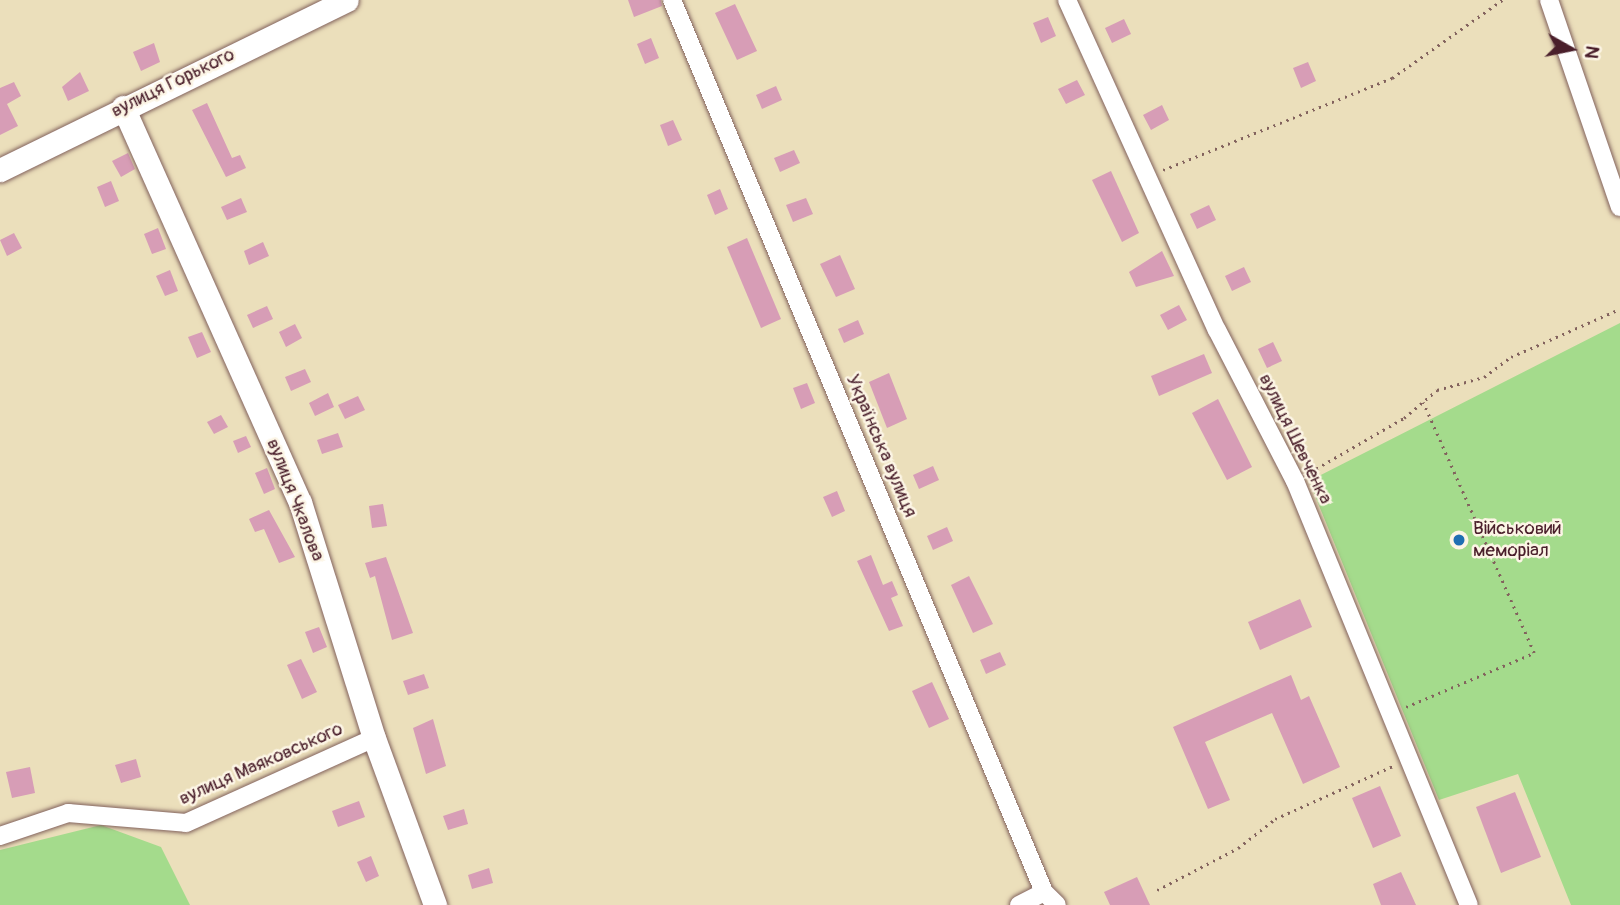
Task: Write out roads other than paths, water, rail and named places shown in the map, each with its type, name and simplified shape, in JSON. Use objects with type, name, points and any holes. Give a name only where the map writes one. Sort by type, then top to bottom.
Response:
[{"type":"street","name":"вулиця Горького","points":[[0,170],[123,107],[347,0]]},
{"type":"street","name":"Українська вулиця","points":[[672,0],[1051,899]]},
{"type":"street","name":"вулиця Шевченка","points":[[1067,0],[1146,177],[1295,481],[1394,713],[1469,905]]},
{"type":"street","points":[[1549,0],[1620,207]]},
{"type":"street","name":"вулиця Чкалова","points":[[123,107],[300,502],[374,738],[435,905]]},
{"type":"street","name":"вулиця Маяковського","points":[[0,836],[68,813],[186,823],[374,738]]},
{"type":"street","points":[[1019,905],[1051,899]]},
{"type":"place","name":"Військовий меморіал","points":[[1459,540]]}]
